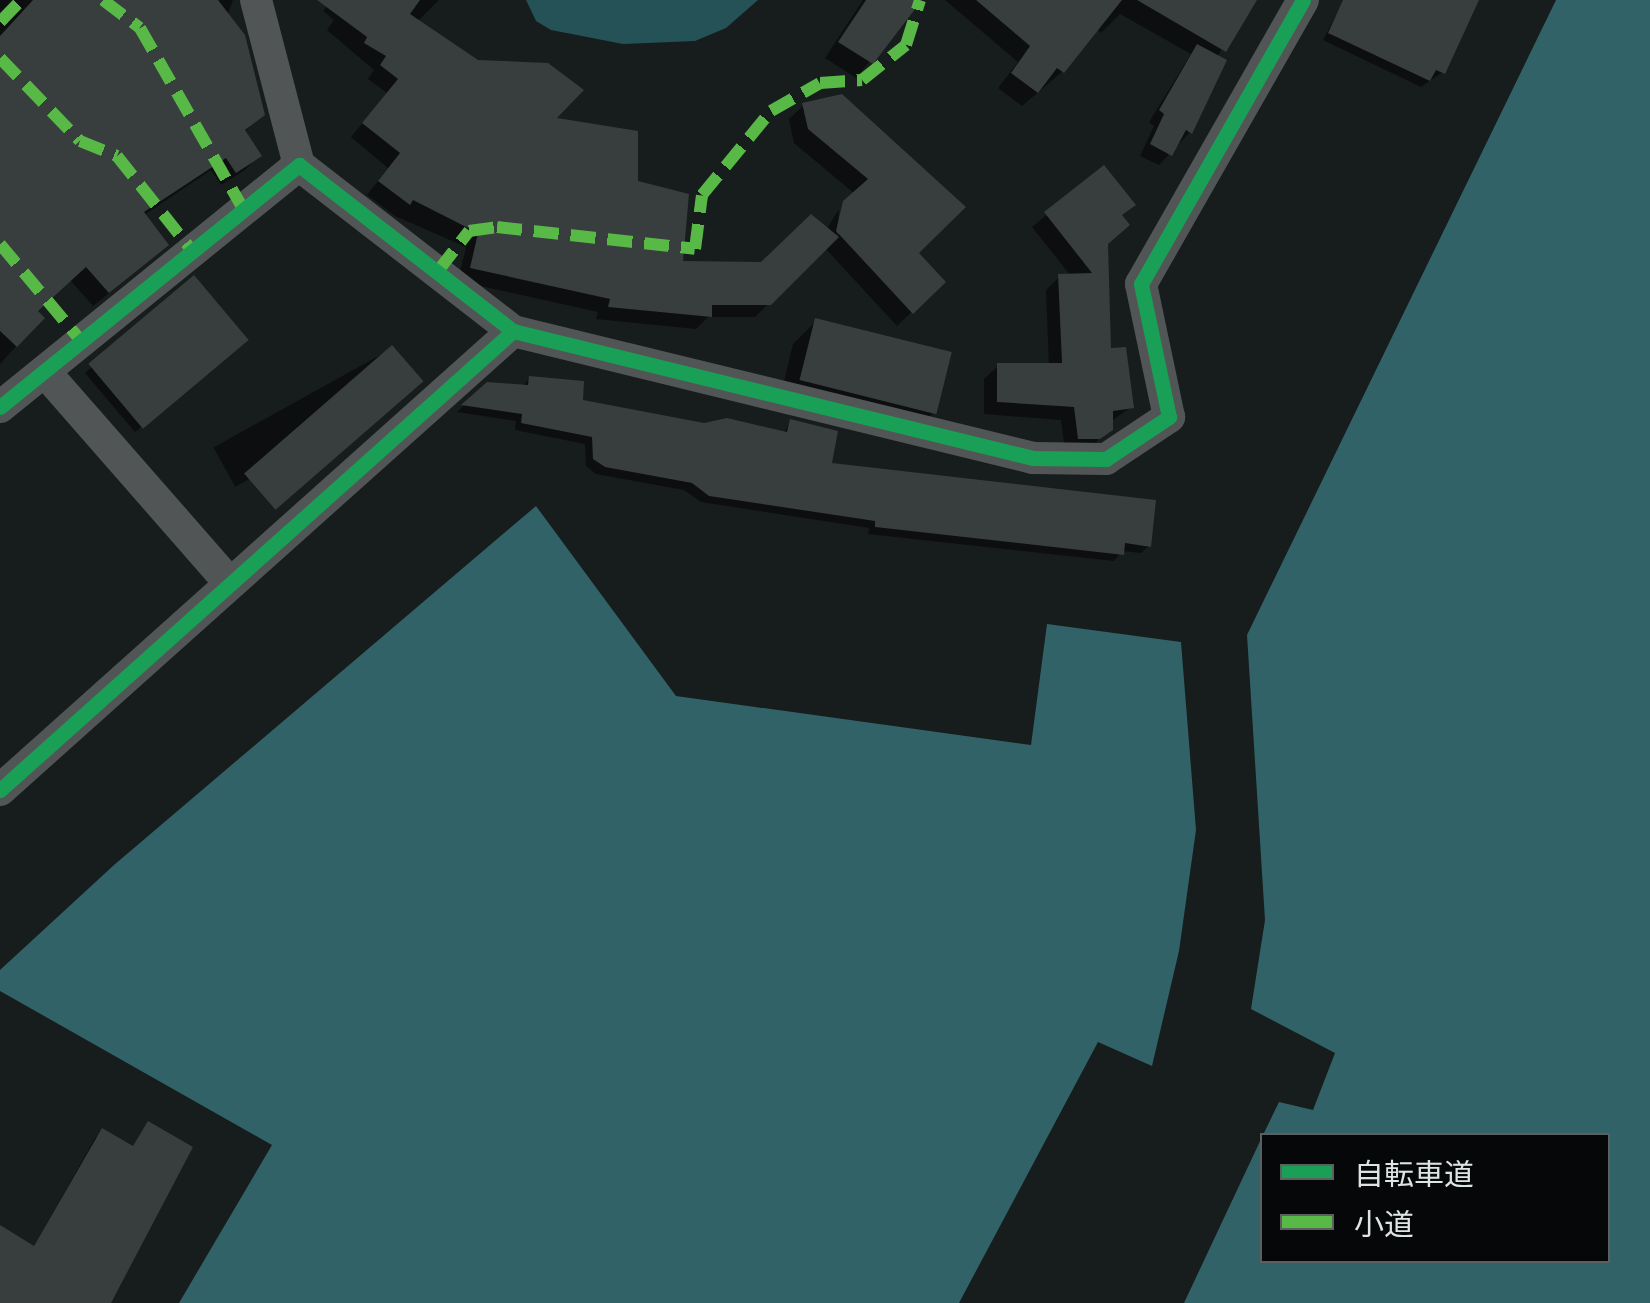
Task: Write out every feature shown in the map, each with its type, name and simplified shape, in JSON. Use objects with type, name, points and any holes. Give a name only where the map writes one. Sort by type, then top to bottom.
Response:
[{"type":"street","points":[[256,0],[299,165],[513,331],[1033,458],[1106,459],[1169,416],[1141,284],[1303,0]]},
{"type":"street","points":[[0,407],[299,165]]},
{"type":"street","points":[[0,790],[513,331]]},
{"type":"street","points":[[45,372],[228,582]]},
{"type":"shaded area","points":[[526,0],[758,0],[726,28],[695,41],[623,44],[551,30],[536,21]]},
{"type":"shaded area","points":[[1556,0],[1650,0],[1650,1303],[1184,1303],[1260,1141],[1260,1263],[1610,1263],[1610,1133],[1264,1133],[1279,1102],[1313,1110],[1335,1053],[1251,1009],[1265,920],[1247,635]]},
{"type":"shaded area","points":[[536,506],[676,696],[1031,745],[1047,624],[1181,642],[1196,830],[1179,951],[1152,1066],[1098,1042],[959,1303],[179,1303],[272,1145],[0,991],[0,970],[114,865]]},
{"type":"building","points":[[33,0],[218,0],[245,35],[265,115],[245,130],[262,156],[236,173],[226,158],[144,212],[169,245],[109,293],[86,267],[38,311],[45,318],[17,347],[0,331],[0,36]]},
{"type":"building","points":[[317,0],[420,0],[410,14],[478,60],[548,63],[584,90],[557,118],[638,131],[638,181],[689,194],[683,261],[761,262],[811,214],[839,237],[771,305],[712,305],[712,317],[608,307],[610,299],[470,268],[478,233],[413,200],[410,205],[378,181],[400,153],[362,123],[398,79],[380,65],[386,56],[364,43],[367,37]]},
{"type":"building","points":[[866,0],[922,0],[873,64],[838,42]]},
{"type":"building","points":[[976,0],[1122,0],[1064,73],[1057,68],[1038,93],[1011,73],[1030,46]]},
{"type":"building","points":[[1137,0],[1257,0],[1226,52]]},
{"type":"building","points":[[1343,0],[1479,0],[1445,74],[1436,70],[1430,81],[1328,33]]},
{"type":"building","points":[[1197,44],[1227,60],[1192,134],[1186,130],[1172,156],[1150,144],[1164,114],[1159,110]]},
{"type":"building","points":[[842,94],[966,207],[919,253],[946,282],[913,314],[836,231],[843,201],[868,179],[808,129],[802,103]]},
{"type":"building","points":[[1104,165],[1136,205],[1122,215],[1130,225],[1108,244],[1111,348],[1126,347],[1134,408],[1113,411],[1113,430],[1100,439],[1078,439],[1074,407],[997,402],[997,363],[1062,363],[1058,274],[1092,273],[1044,212]]},
{"type":"building","points":[[194,275],[249,340],[143,429],[88,364]]},
{"type":"building","points":[[815,318],[952,352],[936,414],[800,380]]},
{"type":"building","points":[[392,345],[423,381],[276,510],[244,474]]},
{"type":"building","points":[[529,376],[584,381],[583,400],[704,423],[727,418],[787,432],[790,419],[838,431],[832,463],[1156,500],[1151,547],[1125,543],[1124,555],[875,527],[875,521],[709,496],[692,483],[605,467],[593,459],[592,437],[521,423],[522,414],[461,405],[487,382],[528,385]]},
{"type":"building","points":[[148,1121],[193,1147],[111,1303],[0,1303],[0,1225],[34,1246],[102,1128],[133,1146]]},
{"type":"marked path","points":[[0,22],[21,0]]},
{"type":"marked path","points":[[103,0],[140,28],[244,210]]},
{"type":"marked path","points":[[438,271],[469,231],[497,227],[695,249],[702,195],[771,111],[820,83],[862,80],[906,45],[920,0]]},
{"type":"marked path","points":[[0,58],[80,141],[117,156],[193,252]]},
{"type":"marked path","points":[[0,244],[82,342]]},
{"type":"cycle path","points":[[0,407],[299,165],[513,331],[1033,458],[1106,459],[1169,417],[1141,284],[1303,0]]},
{"type":"cycle path","points":[[0,790],[513,331]]}]
